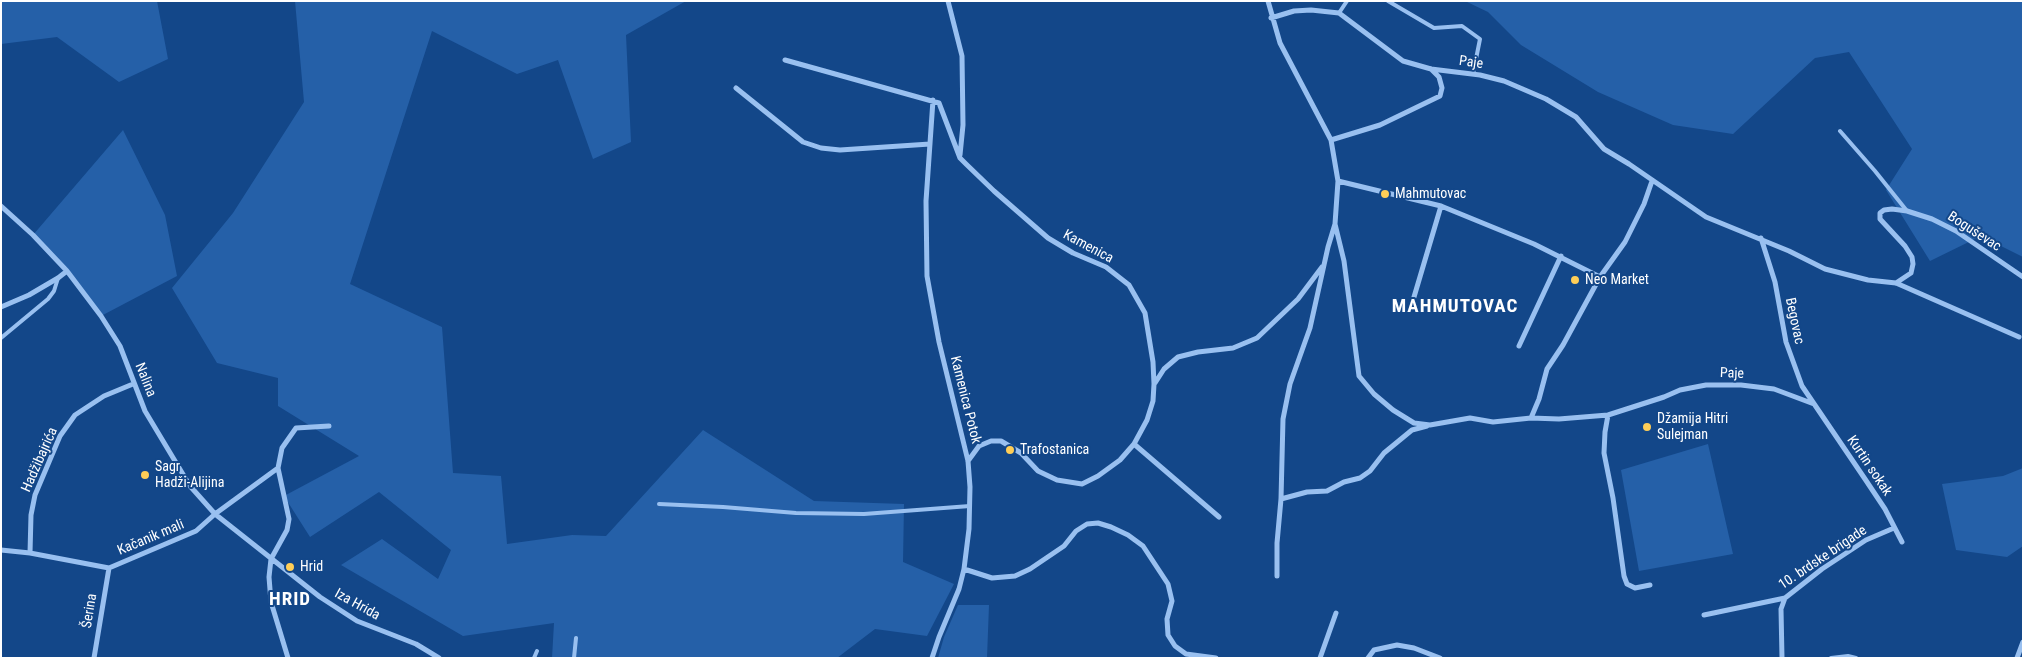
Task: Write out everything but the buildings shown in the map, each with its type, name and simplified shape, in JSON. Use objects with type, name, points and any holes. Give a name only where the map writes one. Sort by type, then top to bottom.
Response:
[{"type":"street","points":[[948,1],[962,56],[963,125],[960,158]]},
{"type":"street","points":[[1268,1],[1271,18],[1280,43],[1296,77],[1331,140],[1338,181],[1335,224],[1310,328],[1290,384],[1283,419],[1277,576]]},
{"type":"street","points":[[1271,18],[1294,11],[1340,12]]},
{"type":"street","name":"Paje","points":[[1340,12],[1403,61],[1431,69],[1472,74],[1504,81],[1546,99],[1576,117],[1604,149],[1706,217],[1761,238],[1825,269],[1868,280],[1896,283],[2019,337]]},
{"type":"street","points":[[785,60],[934,100]]},
{"type":"street","points":[[1331,140],[1380,124],[1400,114],[1414,110],[1440,96],[1442,88],[1439,77],[1431,69]]},
{"type":"street","points":[[736,88],[803,142],[821,148],[840,150],[930,144]]},
{"type":"street","name":"Kamenica","points":[[934,100],[939,103],[942,109],[960,158],[994,191],[1048,238],[1073,253],[1106,267],[1129,285],[1144,313],[1154,384],[1153,402],[1147,420],[1134,444],[1120,460],[1098,476],[1082,484],[1057,480],[1038,471],[1021,453],[1001,441],[991,441],[979,446],[968,461]]},
{"type":"street","name":"Kamenica Potok","points":[[932,658],[959,589],[964,569],[970,506],[968,461],[939,342],[927,276],[926,200],[934,100]]},
{"type":"street","points":[[1338,181],[1442,206],[1561,256],[1600,277]]},
{"type":"street","points":[[1531,418],[1539,399],[1546,369],[1563,345],[1600,277],[1625,242],[1644,204],[1652,181]]},
{"type":"street","name":"Nalina","points":[[1,206],[33,235],[66,271],[101,316],[120,346],[145,411],[190,486],[215,514],[271,558]]},
{"type":"street","points":[[1414,298],[1442,206]]},
{"type":"street","name":"Boguševac","points":[[1896,283],[1911,273],[1913,264],[1912,257],[1905,246],[1880,219],[1880,214],[1884,210],[1892,209],[1907,211],[1932,219],[1956,231],[2023,277]]},
{"type":"street","name":"Paje","points":[[1335,224],[1344,261],[1359,376],[1374,394],[1393,410],[1414,423],[1430,425],[1470,418],[1493,422],[1531,418],[1559,419],[1608,415],[1680,390],[1706,385],[1741,385],[1774,389],[1814,404]]},
{"type":"street","name":"Begovac","points":[[1761,238],[1770,263],[1782,325],[1792,362],[1802,386],[1814,404]]},
{"type":"street","points":[[1519,346],[1561,256]]},
{"type":"street","points":[[1154,384],[1164,370],[1178,357],[1198,352],[1233,348],[1257,338],[1298,299],[1324,264]]},
{"type":"street","points":[[1,307],[29,295],[58,278],[66,271]]},
{"type":"street","name":"Hadžibajrića","points":[[30,553],[35,495],[60,436],[75,415],[104,396],[134,384]]},
{"type":"street","name":"Kurtin sokak","points":[[1814,404],[1865,479],[1902,542]]},
{"type":"street","points":[[1608,415],[1604,432],[1604,453],[1613,498],[1624,576],[1627,584],[1635,588],[1650,584]]},
{"type":"street","points":[[1281,499],[1307,492],[1327,491],[1344,482],[1360,478],[1370,470],[1384,453],[1412,430],[1430,425]]},
{"type":"street","points":[[288,658],[271,602],[269,577],[271,558],[287,530],[289,519],[278,468],[282,448],[296,428],[328,426]]},
{"type":"street","points":[[1134,444],[1219,517]]},
{"type":"street","name":"Kačanik mali","points":[[1,550],[30,553],[108,568],[196,531],[215,514],[278,468]]},
{"type":"street","points":[[964,569],[992,578],[1015,576],[1030,569],[1064,546],[1076,531],[1087,524],[1098,523],[1111,527],[1128,535],[1143,546],[1168,584],[1172,601],[1167,619],[1168,635],[1175,646],[1186,654],[1216,658]]},
{"type":"street","name":"10. brdske brigade","points":[[1704,615],[1785,598],[1822,569],[1866,540],[1894,528]]},
{"type":"street","name":"Iza Hrida","points":[[271,558],[320,597],[357,621],[416,644],[439,658]]},
{"type":"street","name":"Šerina","points":[[94,658],[108,568]]},
{"type":"street","points":[[1782,658],[1781,609],[1785,598]]},
{"type":"street","points":[[1320,658],[1336,613]]},
{"type":"street","points":[[2017,658],[2023,642]]},
{"type":"street","points":[[1368,658],[1374,650],[1397,645],[1414,648],[1440,658]]},
{"type":"lane","points":[[1340,12],[1347,1]]},
{"type":"lane","points":[[1388,1],[1434,28],[1462,26],[1480,38],[1472,74]]},
{"type":"lane","points":[[1840,131],[1907,211]]},
{"type":"lane","points":[[1,338],[48,299],[54,291],[58,278]]},
{"type":"lane","points":[[659,504],[796,513],[864,514],[970,506]]},
{"type":"lane","points":[[574,658],[576,638]]},
{"type":"lane","points":[[534,658],[537,651]]},
{"type":"lane","points":[[1831,658],[1848,656],[1856,658]]},
{"type":"shaded area","points":[[1,1],[157,1],[168,59],[119,82],[57,37],[1,44]]},
{"type":"shaded area","points":[[295,1],[686,1],[626,35],[631,142],[593,159],[558,60],[517,74],[432,31],[350,284],[442,327],[453,473],[501,476],[507,544],[572,535],[606,536],[703,430],[814,501],[904,504],[903,562],[954,584],[927,636],[875,629],[837,658],[552,658],[554,623],[463,636],[341,565],[382,539],[438,579],[451,550],[379,492],[310,537],[284,496],[359,456],[278,406],[278,378],[217,363],[172,288],[233,213],[304,102]]},
{"type":"shaded area","points":[[1465,1],[2023,1],[2023,257],[1981,236],[1930,261],[1886,190],[1912,149],[1849,52],[1815,58],[1733,134],[1673,125],[1598,92],[1521,45],[1488,12]]},
{"type":"shaded area","points":[[123,130],[165,215],[177,276],[101,316],[67,271],[33,235]]},
{"type":"shaded area","points":[[1708,444],[1733,554],[1639,571],[1621,470]]},
{"type":"shaded area","points":[[2023,468],[2023,546],[2007,557],[1956,550],[1942,484],[2003,476]]},
{"type":"shaded area","points":[[958,605],[989,605],[987,658],[938,658],[944,637]]},
{"type":"place","name":"Mahmutovac","points":[[1385,194]]},
{"type":"place","name":"Neo Market","points":[[1575,280]]},
{"type":"place","name":"Džamija Hitri Sulejman","points":[[1647,427]]},
{"type":"place","name":"Trafostanica","points":[[1010,450]]},
{"type":"place","name":"Sagr Hadži-Alijina","points":[[145,475]]},
{"type":"place","name":"Hrid","points":[[290,567]]},
{"type":"district","name":"MAHMUTOVAC","points":[[1455,307]]},
{"type":"district","name":"HRID","points":[[290,600]]}]
